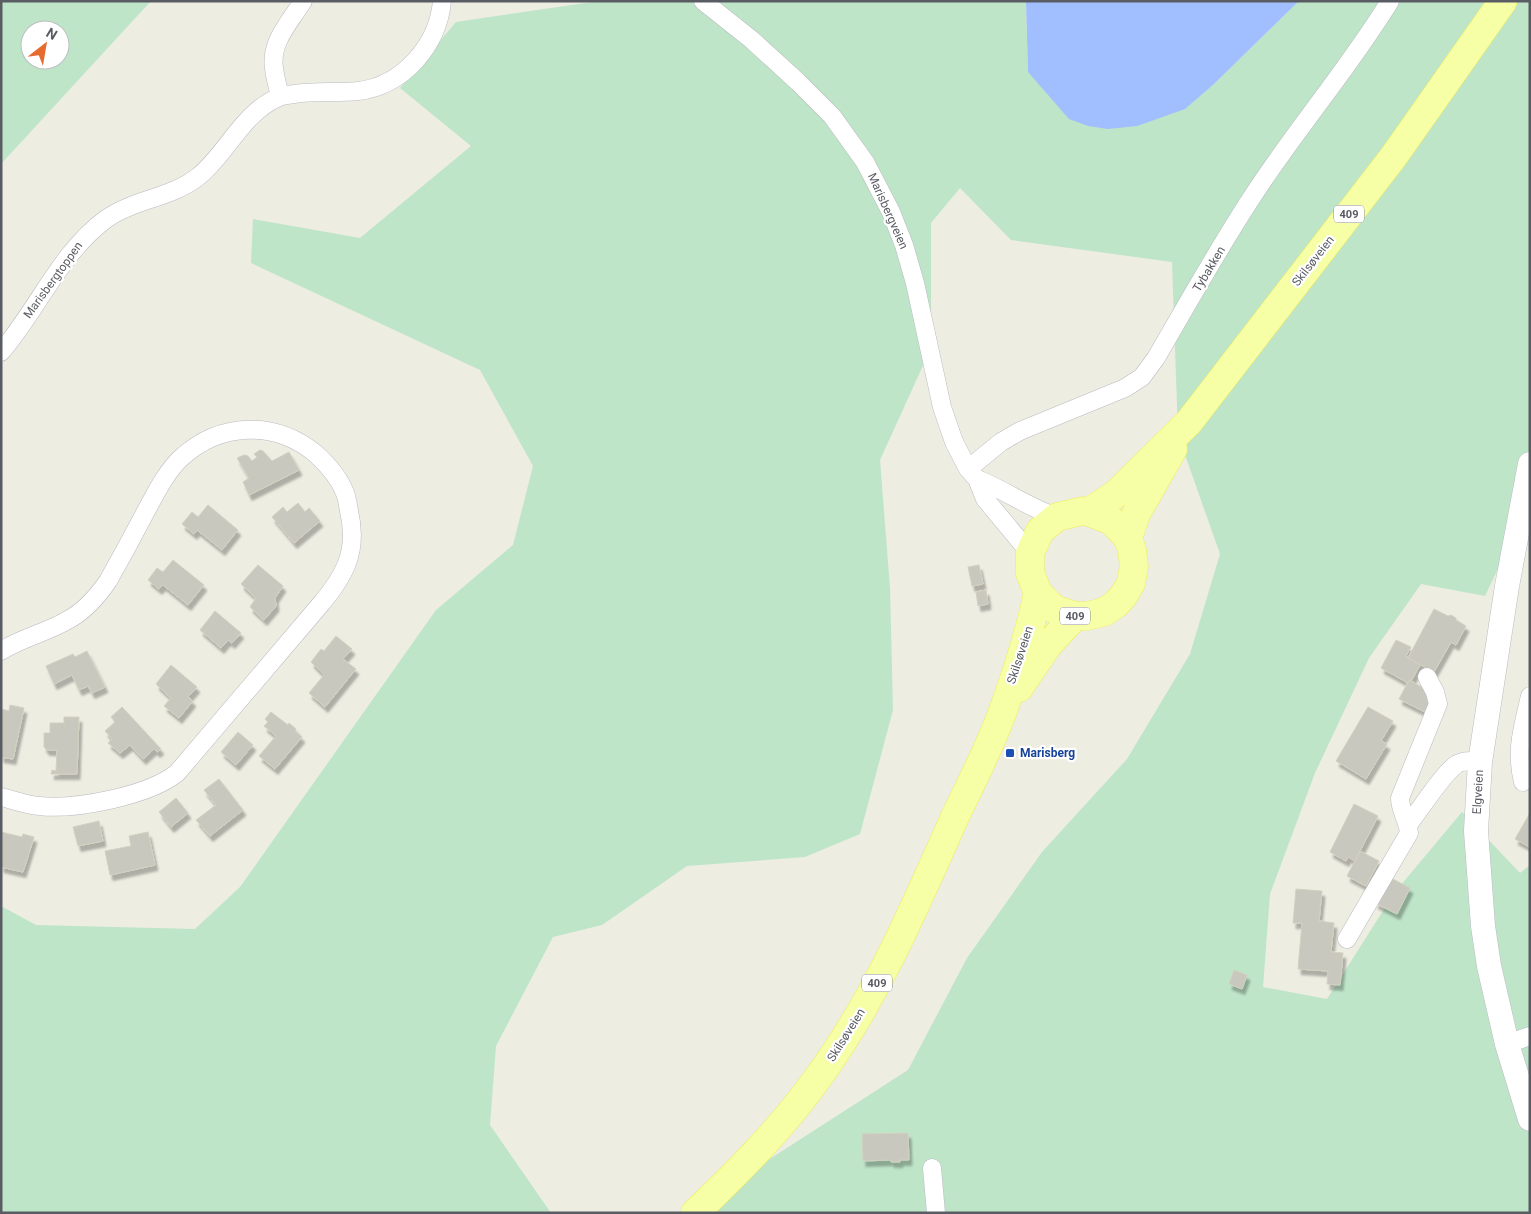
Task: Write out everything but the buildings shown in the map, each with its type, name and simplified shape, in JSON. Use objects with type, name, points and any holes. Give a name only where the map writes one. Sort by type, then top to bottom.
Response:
[{"type":"main road","name":"Skilsøveien","points":[[1189,422],[1116,494],[1089,512],[1050,515],[1040,531],[1026,547],[1030,573],[1038,593],[1054,609],[1075,616],[1087,616],[1104,612],[1116,604],[1124,595],[1131,583],[1134,566],[1128,538],[1136,514],[1189,422],[1394,156],[1504,1]]},
{"type":"main road","name":"Elgveien","points":[[1530,464],[1507,586],[1480,762],[1476,830],[1483,926],[1489,966],[1507,1044],[1530,1119]]},
{"type":"main road","points":[[1089,512],[1112,521],[1128,538]]},
{"type":"main road","name":"Skilsøveien","points":[[695,1213],[747,1163],[781,1126],[817,1079],[850,1030],[885,968],[1001,716],[1032,620],[1038,593]]},
{"type":"main road","name":"Skilsøveien","points":[[1001,716],[1048,645],[1075,616]]},
{"type":"street","points":[[280,96],[273,55],[276,43],[303,1]]},
{"type":"street","name":"Marisbergtoppen","points":[[1,352],[77,245],[91,231],[118,212],[186,186],[211,164],[243,123],[264,105],[280,96],[310,92],[359,90],[386,83],[408,68],[419,58],[428,45],[441,13],[442,1]]},
{"type":"street","name":"Marisbergveien","points":[[703,1],[752,40],[804,88],[832,116],[866,162],[891,212],[904,245],[915,283],[942,407],[954,442],[985,499],[1026,547]]},
{"type":"street","name":"Tybakken","points":[[972,474],[1001,442],[1020,431],[1125,388],[1142,377],[1156,358],[1254,194],[1311,112],[1374,28],[1390,1]]},
{"type":"street","points":[[1,651],[10,645],[66,622],[94,599],[108,581],[171,468],[208,439],[235,430],[251,429],[270,431],[286,436],[305,445],[332,469],[346,493],[352,535],[348,562],[341,577],[177,773],[167,781],[144,791],[74,805],[39,806],[1,796]]},
{"type":"street","points":[[972,474],[1050,515]]},
{"type":"street","points":[[1347,939],[1409,832],[1408,825],[1400,808],[1400,798],[1438,704],[1436,692],[1427,677]]},
{"type":"street","points":[[1523,782],[1518,764],[1519,744],[1530,696]]},
{"type":"street","points":[[1408,825],[1447,773],[1457,764],[1469,760],[1480,762]]},
{"type":"street","points":[[1507,1044],[1530,1036]]},
{"type":"street","points":[[932,1168],[936,1213]]},
{"type":"green space","points":[[1,1],[151,1],[1,164]]},
{"type":"green space","points":[[599,1],[1026,1],[1028,72],[1215,83],[1299,1],[1530,1],[1529,504],[1485,596],[1421,584],[1369,658],[1315,773],[1270,894],[1263,987],[1327,999],[1395,892],[1462,812],[1520,873],[1530,865],[1530,1213],[701,1213],[717,1193],[908,1070],[967,958],[1042,852],[1127,759],[1190,654],[1220,554],[1178,435],[1172,262],[1011,240],[960,188],[931,223],[931,348],[880,460],[890,588],[893,710],[860,834],[805,857],[687,866],[602,925],[553,937],[496,1046],[490,1125],[551,1213],[1,1213],[1,906],[36,925],[195,929],[240,887],[436,610],[513,545],[533,466],[480,370],[251,263],[253,219],[360,238],[471,146],[400,88],[456,22]]},
{"type":"water","points":[[1026,1],[1299,1],[1215,83],[1185,109],[1137,126],[1108,129],[1088,126],[1069,119],[1028,72]]},
{"type":"place","name":"Marisberg","points":[[1010,753]]}]
